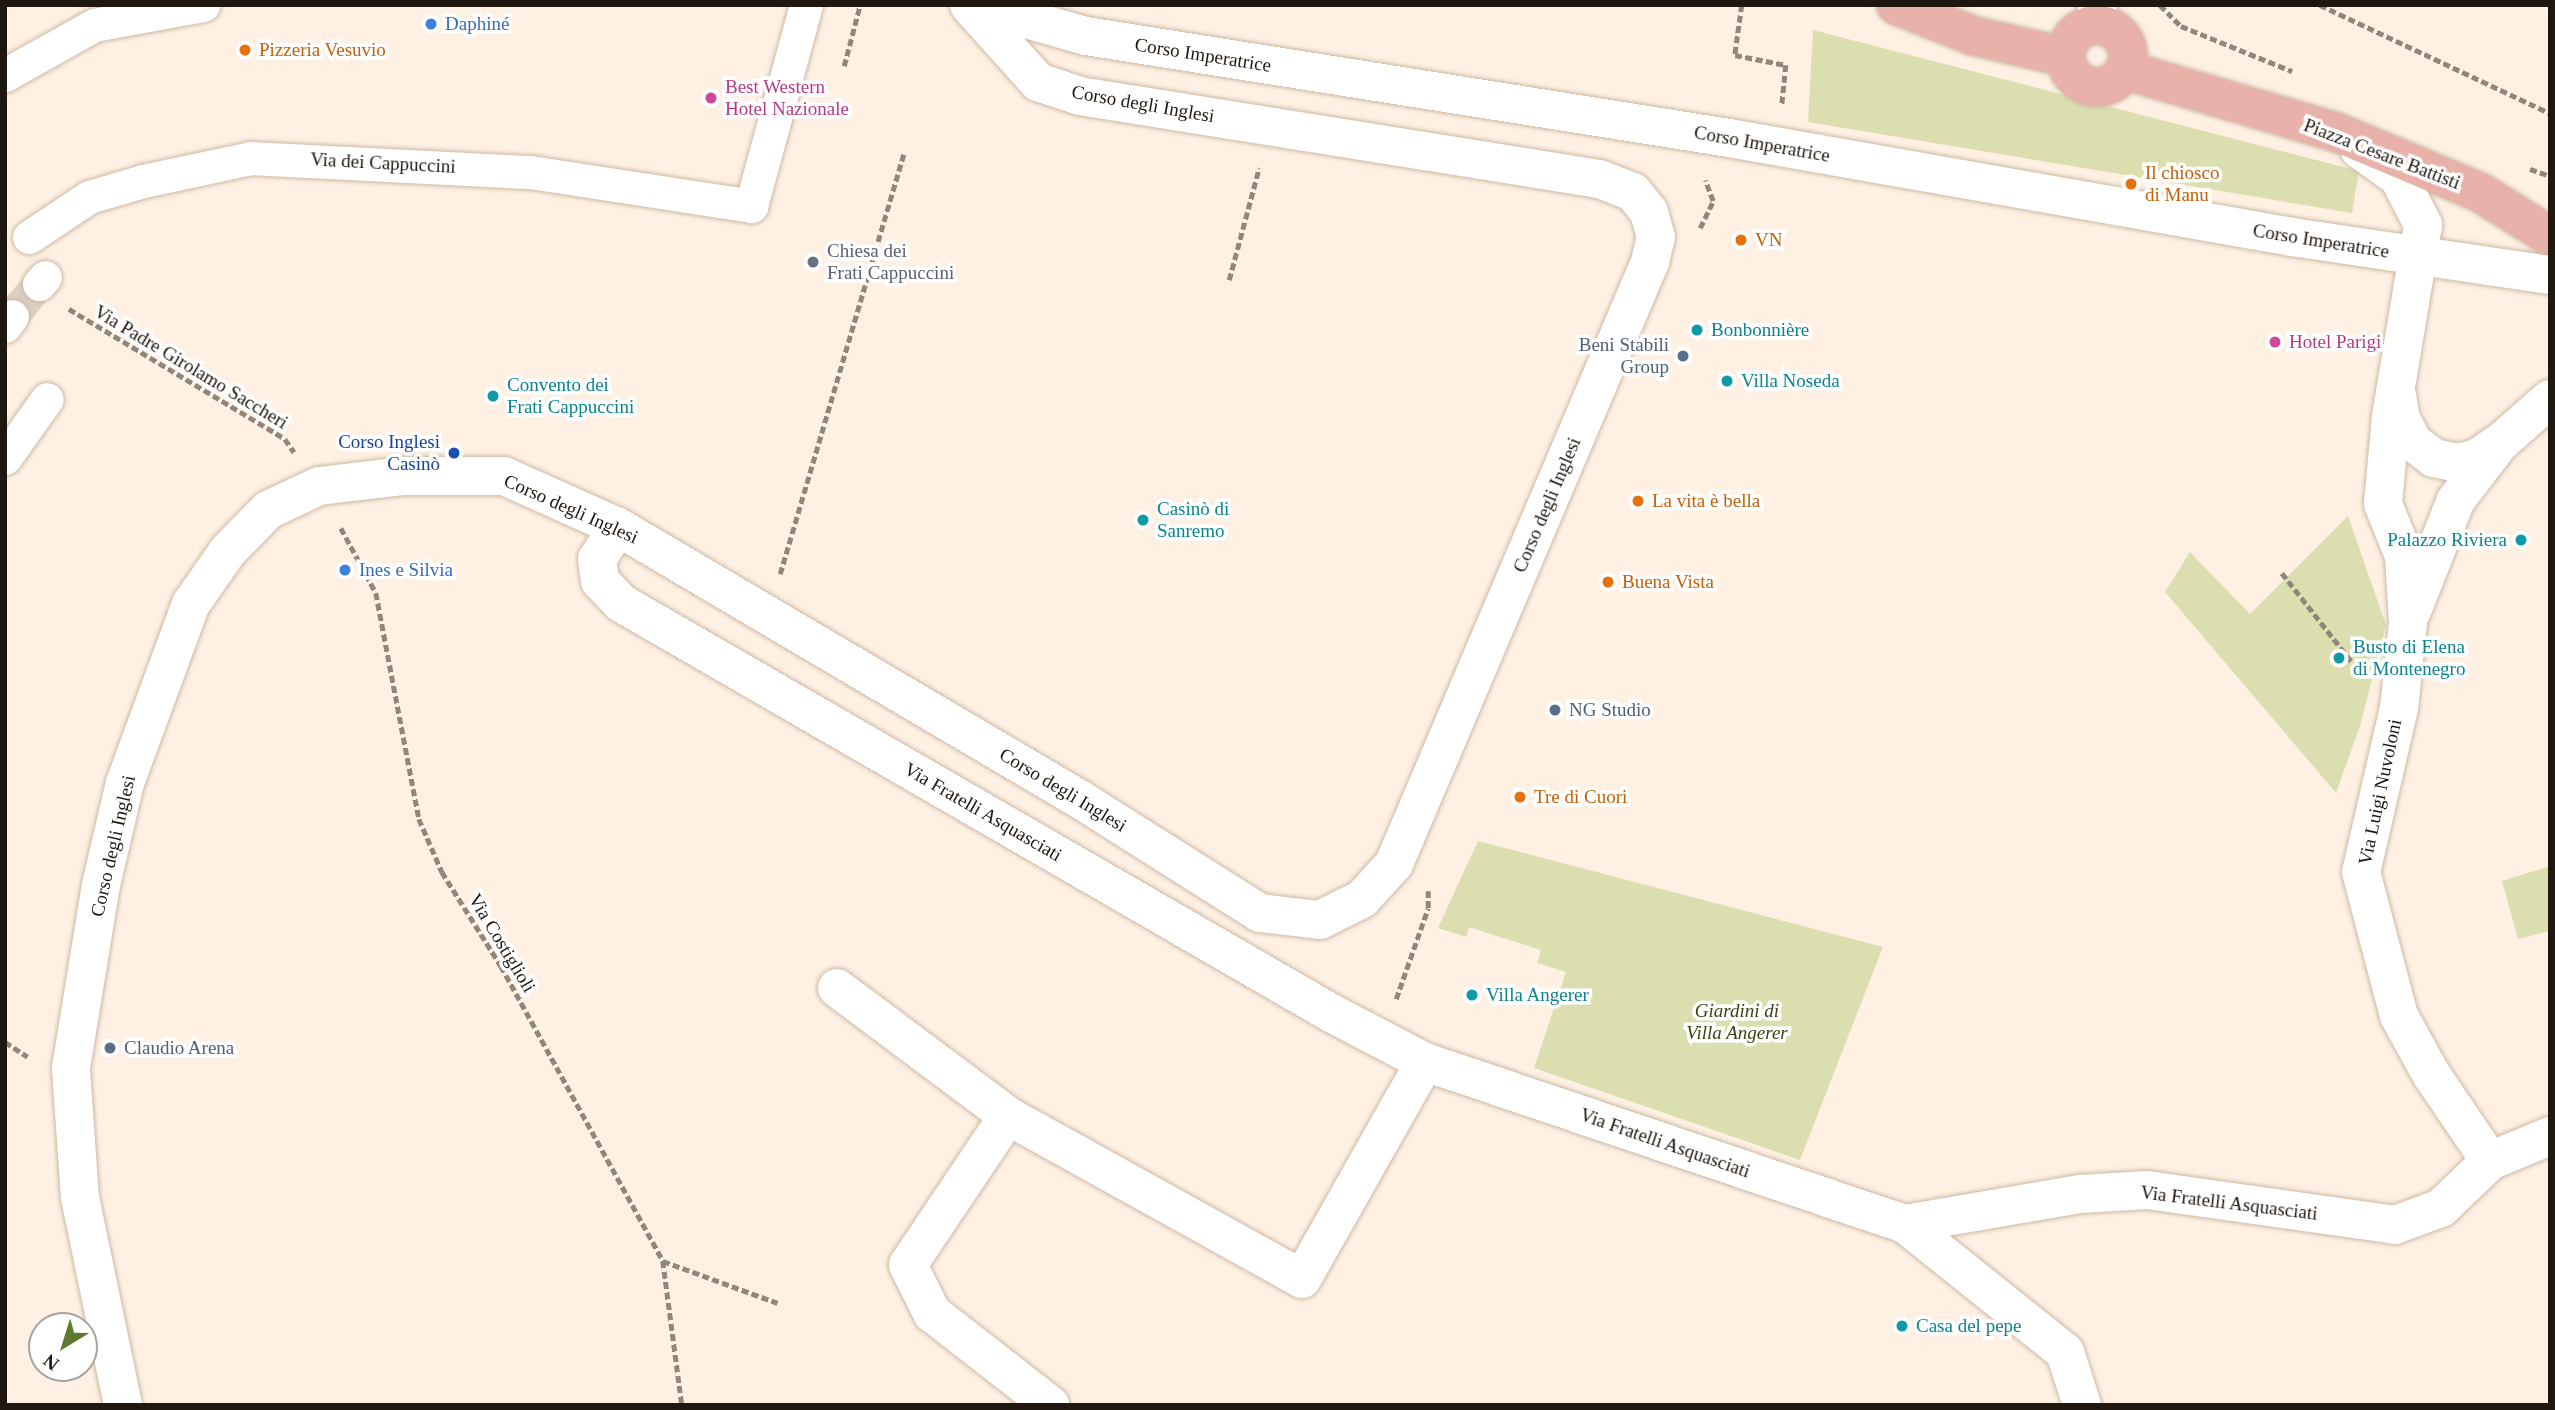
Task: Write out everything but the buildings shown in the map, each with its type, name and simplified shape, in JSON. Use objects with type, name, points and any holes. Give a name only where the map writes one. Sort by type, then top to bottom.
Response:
[{"type":"main road","points":[[1896,5],[1974,36],[2066,57]]},
{"type":"main road","points":[[2096,15],[2120,34],[2128,51],[2125,70],[2113,83],[2086,85],[2072,74],[2066,57],[2071,39],[2096,15]]},
{"type":"main road","name":"Piazza Cesare Battisti","points":[[2125,70],[2336,132],[2481,193],[2550,236]]},
{"type":"street","points":[[5,75],[94,24],[203,5]]},
{"type":"street","name":"Via dei Cappuccini","points":[[29,237],[89,197],[143,181],[251,158],[530,172],[751,206],[806,5]]},
{"type":"street","name":"Corso degli Inglesi","points":[[123,1405],[80,1198],[71,1068],[101,885],[125,783],[191,604],[228,551],[268,510],[320,486],[404,476],[504,476],[618,527],[1081,800],[1260,913],[1320,920],[1362,899],[1394,864],[1650,262],[1656,237],[1649,212],[1633,192],[1599,179],[1080,96],[1038,82],[969,5]]},
{"type":"street","name":"Corso Imperatrice","points":[[977,5],[1086,36],[1729,138],[2418,257],[2550,275]]},
{"type":"street","name":"Via Luigi Nuvoloni","points":[[2336,132],[2399,178],[2423,225],[2396,387],[2383,504],[2404,556],[2407,623],[2400,689],[2361,872],[2399,1016],[2431,1074],[2490,1161]]},
{"type":"street","name":"Via Luigi Nuvoloni","points":[[2396,387],[2401,419],[2414,443],[2434,458],[2458,463],[2477,458],[2501,442],[2550,399]]},
{"type":"street","points":[[5,458],[47,399]]},
{"type":"street","name":"Via Luigi Nuvoloni","points":[[2407,623],[2456,500],[2501,442]]},
{"type":"street","name":"Via Fratelli Asquasciati","points":[[618,527],[597,559],[600,581],[621,603],[1424,1062],[1905,1224],[2065,1352],[2082,1405]]},
{"type":"street","points":[[837,988],[1008,1116],[1302,1279],[1424,1062]]},
{"type":"street","points":[[1008,1116],[908,1265],[932,1313],[1050,1405]]},
{"type":"street","points":[[2490,1161],[2550,1136]]},
{"type":"street","name":"Via Fratelli Asquasciati","points":[[1905,1224],[2081,1194],[2147,1190],[2395,1225],[2441,1208],[2490,1161]]},
{"type":"path","points":[[844,66],[860,5]]},
{"type":"path","points":[[1741,5],[1735,55],[1786,65],[1782,106]]},
{"type":"path","points":[[2320,5],[2550,113]]},
{"type":"path","points":[[779,577],[904,152]]},
{"type":"path","points":[[1229,280],[1254,195]]},
{"type":"path","name":"Via Padre Girolamo Saccheri","points":[[42,281],[66,307],[285,439],[320,486]]},
{"type":"path","name":"Via Costiglioli","points":[[320,486],[376,593],[419,819],[442,872],[501,966],[663,1261],[682,1405]]},
{"type":"path","points":[[2282,573],[2371,686],[2400,689]]},
{"type":"path","points":[[1394,1007],[1428,908],[1429,881]]},
{"type":"path","points":[[663,1261],[778,1303]]},
{"type":"green space","points":[[1813,30],[2359,171],[2352,213],[1808,122]]},
{"type":"green space","points":[[2348,516],[2386,625],[2360,726],[2336,793],[2165,592],[2190,552],[2250,614]]},
{"type":"green space","name":"Giardini di Villa Angerer","points":[[1478,841],[1883,947],[1800,1160],[1534,1068],[1566,972],[1537,963],[1541,950],[1469,927],[1466,937],[1438,928]]},
{"type":"green space","points":[[2550,866],[2550,931],[2518,939],[2502,881]]},
{"type":"tunnel","points":[[12,316],[39,284]]},
{"type":"place","name":"Daphiné","points":[[431,24]]},
{"type":"place","name":"Pizzeria Vesuvio","points":[[245,50]]},
{"type":"place","name":"Best Western Hotel Nazionale","points":[[711,98]]},
{"type":"place","name":"Il chiosco di Manu","points":[[2131,184]]},
{"type":"place","name":"VN","points":[[1741,240]]},
{"type":"place","name":"Chiesa dei Frati Cappuccini","points":[[813,262]]},
{"type":"place","name":"Bonbonnière","points":[[1697,330]]},
{"type":"place","name":"Hotel Parigi","points":[[2275,342]]},
{"type":"place","name":"Beni Stabili Group","points":[[1683,356]]},
{"type":"place","name":"Villa Noseda","points":[[1727,381]]},
{"type":"place","name":"Convento dei Frati Cappuccini","points":[[493,396]]},
{"type":"place","name":"Corso Inglesi Casinò","points":[[454,453]]},
{"type":"place","name":"La vita è bella","points":[[1638,501]]},
{"type":"place","name":"Casinò di Sanremo","points":[[1143,520]]},
{"type":"place","name":"Palazzo Riviera","points":[[2521,540]]},
{"type":"place","name":"Ines e Silvia","points":[[345,570]]},
{"type":"place","name":"Buena Vista","points":[[1608,582]]},
{"type":"place","name":"Busto di Elena di Montenegro","points":[[2339,658]]},
{"type":"place","name":"NG Studio","points":[[1555,710]]},
{"type":"place","name":"Tre di Cuori","points":[[1520,797]]},
{"type":"place","name":"Villa Angerer","points":[[1472,995]]},
{"type":"place","name":"Claudio Arena","points":[[110,1048]]},
{"type":"place","name":"Casa del pepe","points":[[1902,1326]]}]
